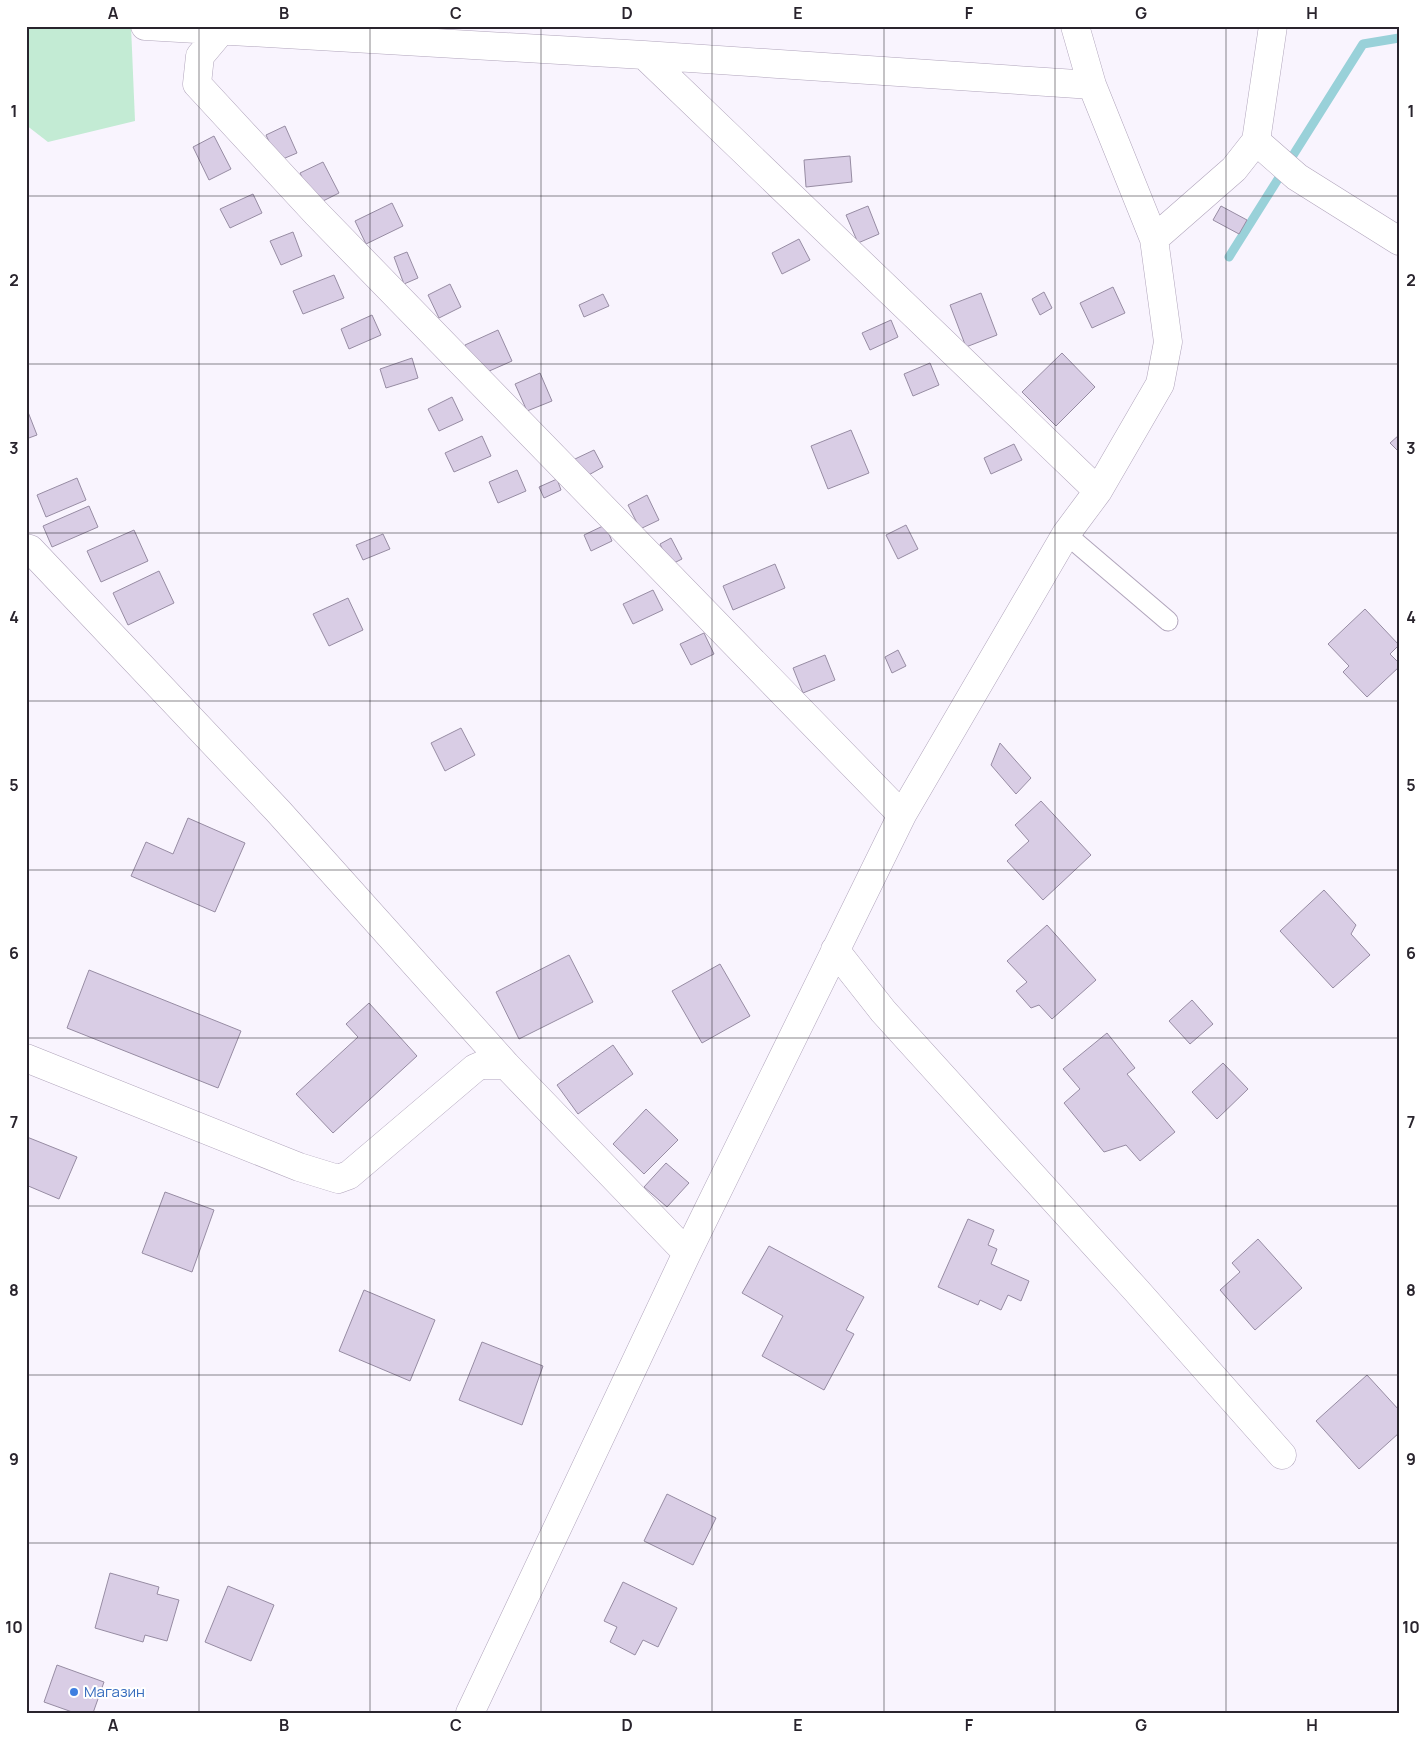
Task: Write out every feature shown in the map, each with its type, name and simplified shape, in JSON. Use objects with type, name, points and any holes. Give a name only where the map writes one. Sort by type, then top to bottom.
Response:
[{"type":"street","points":[[145,26],[644,55],[1092,85]]},
{"type":"street","points":[[470,1713],[687,1254],[902,815],[1066,534],[1098,491],[1160,384],[1168,342],[1154,239],[1092,85],[1075,26]]},
{"type":"street","points":[[1265,149],[1273,26]]},
{"type":"street","points":[[221,31],[200,56],[197,84],[324,221],[902,815]]},
{"type":"street","points":[[644,55],[1098,491]]},
{"type":"street","points":[[1154,239],[1234,169],[1265,149]]},
{"type":"street","points":[[1265,149],[1297,177],[1399,241]]},
{"type":"street","points":[[28,545],[278,810],[506,1065],[687,1254]]},
{"type":"street","points":[[835,950],[883,1011],[1282,1455]]},
{"type":"street","points":[[26,1058],[299,1167],[338,1180],[349,1175],[475,1068],[506,1065]]},
{"type":"lane","points":[[1066,534],[1168,621]]},
{"type":"green space","points":[[26,26],[131,26],[135,121],[48,142],[26,125]]},
{"type":"building","points":[[285,126],[297,153],[278,161],[266,135]]},
{"type":"building","points":[[214,136],[231,169],[209,180],[193,147]]},
{"type":"building","points":[[850,156],[852,182],[806,187],[804,160]]},
{"type":"building","points":[[323,162],[339,193],[315,205],[300,173]]},
{"type":"building","points":[[253,194],[262,213],[230,228],[220,209]]},
{"type":"building","points":[[392,203],[403,226],[366,244],[355,221]]},
{"type":"building","points":[[868,206],[879,234],[858,243],[846,215]]},
{"type":"building","points":[[1221,206],[1247,220],[1239,234],[1213,220]]},
{"type":"building","points":[[293,232],[302,256],[281,265],[270,241]]},
{"type":"building","points":[[799,239],[810,260],[782,274],[772,253]]},
{"type":"building","points":[[407,252],[418,278],[404,284],[394,257]]},
{"type":"building","points":[[334,275],[344,298],[303,314],[293,291]]},
{"type":"building","points":[[450,284],[461,307],[439,318],[428,295]]},
{"type":"building","points":[[1113,287],[1125,313],[1092,328],[1080,303]]},
{"type":"building","points":[[1044,292],[1052,308],[1040,315],[1032,299]]},
{"type":"building","points":[[981,293],[997,335],[966,347],[950,305]]},
{"type":"building","points":[[603,294],[609,306],[584,317],[579,305]]},
{"type":"building","points":[[372,315],[381,335],[349,349],[341,329]]},
{"type":"building","points":[[891,320],[898,337],[870,350],[862,333]]},
{"type":"building","points":[[498,330],[512,361],[478,376],[465,345]]},
{"type":"building","points":[[1062,353],[1095,387],[1056,426],[1022,392]]},
{"type":"building","points":[[412,358],[418,378],[386,388],[380,369]]},
{"type":"building","points":[[930,363],[939,385],[913,396],[904,374]]},
{"type":"building","points":[[540,373],[552,401],[527,411],[515,384]]},
{"type":"building","points":[[452,397],[463,420],[439,431],[428,409]]},
{"type":"building","points":[[28,412],[37,435],[26,439],[26,413]]},
{"type":"building","points":[[851,430],[869,473],[828,489],[811,446]]},
{"type":"building","points":[[1399,435],[1399,452],[1390,443]]},
{"type":"building","points":[[482,436],[491,456],[454,472],[445,453]]},
{"type":"building","points":[[1014,444],[1022,460],[991,474],[984,458]]},
{"type":"building","points":[[594,450],[603,467],[585,477],[575,459]]},
{"type":"building","points":[[517,470],[526,491],[498,503],[489,482]]},
{"type":"building","points":[[77,478],[86,500],[46,517],[37,495]]},
{"type":"building","points":[[557,479],[561,490],[544,498],[539,487]]},
{"type":"building","points":[[647,495],[659,520],[640,529],[628,505]]},
{"type":"building","points":[[89,506],[98,527],[52,547],[43,526]]},
{"type":"building","points":[[605,525],[612,541],[591,551],[584,535]]},
{"type":"building","points":[[906,525],[918,549],[898,559],[886,535]]},
{"type":"building","points":[[134,530],[148,561],[101,582],[87,551]]},
{"type":"building","points":[[383,534],[390,549],[363,560],[356,545]]},
{"type":"building","points":[[671,538],[682,559],[670,565],[660,544]]},
{"type":"building","points":[[775,564],[785,588],[733,610],[723,586]]},
{"type":"building","points":[[159,571],[174,603],[128,625],[113,593]]},
{"type":"building","points":[[653,590],[663,610],[633,624],[623,604]]},
{"type":"building","points":[[348,598],[363,630],[329,646],[313,614]]},
{"type":"building","points":[[1365,609],[1399,645],[1390,654],[1399,663],[1399,667],[1367,697],[1343,672],[1349,666],[1328,644]]},
{"type":"building","points":[[704,633],[714,654],[691,665],[680,644]]},
{"type":"building","points":[[898,650],[906,666],[892,673],[885,657]]},
{"type":"building","points":[[825,655],[835,680],[803,693],[793,668]]},
{"type":"building","points":[[461,728],[475,755],[445,771],[431,743]]},
{"type":"building","points":[[1000,743],[1031,778],[1016,794],[991,765]]},
{"type":"building","points":[[1041,801],[1091,855],[1043,900],[1007,861],[1029,841],[1015,825]]},
{"type":"building","points":[[188,818],[245,843],[215,912],[131,876],[146,842],[173,854]]},
{"type":"building","points":[[1324,890],[1356,925],[1351,934],[1370,955],[1333,988],[1280,931]]},
{"type":"building","points":[[1047,925],[1096,980],[1052,1019],[1039,1005],[1031,1008],[1016,991],[1027,982],[1007,961]]},
{"type":"building","points":[[569,955],[593,1002],[519,1039],[496,992]]},
{"type":"building","points":[[720,964],[750,1016],[702,1043],[672,991]]},
{"type":"building","points":[[89,970],[241,1031],[218,1088],[67,1028]]},
{"type":"building","points":[[1192,1000],[1213,1024],[1190,1044],[1169,1021]]},
{"type":"building","points":[[369,1003],[417,1056],[333,1133],[296,1094],[358,1037],[346,1024]]},
{"type":"building","points":[[1107,1033],[1135,1068],[1127,1074],[1175,1132],[1140,1161],[1126,1145],[1104,1152],[1064,1103],[1080,1089],[1063,1069]]},
{"type":"building","points":[[613,1045],[633,1074],[578,1114],[557,1085]]},
{"type":"building","points":[[1223,1063],[1248,1089],[1217,1119],[1192,1092]]},
{"type":"building","points":[[646,1109],[678,1140],[644,1174],[613,1144]]},
{"type":"building","points":[[27,1137],[77,1157],[59,1199],[26,1185]]},
{"type":"building","points":[[666,1163],[689,1183],[667,1207],[644,1187]]},
{"type":"building","points":[[165,1192],[214,1210],[192,1272],[142,1253]]},
{"type":"building","points":[[968,1219],[994,1230],[988,1245],[997,1249],[991,1264],[1029,1281],[1021,1301],[1008,1295],[1001,1310],[980,1300],[978,1305],[938,1287]]},
{"type":"building","points":[[1258,1239],[1302,1288],[1255,1330],[1220,1290],[1240,1272],[1232,1263]]},
{"type":"building","points":[[769,1246],[864,1297],[846,1330],[854,1334],[824,1390],[762,1356],[783,1316],[742,1293]]},
{"type":"building","points":[[364,1290],[435,1320],[410,1381],[339,1351]]},
{"type":"building","points":[[482,1342],[543,1366],[522,1425],[459,1400]]},
{"type":"building","points":[[1367,1375],[1399,1410],[1399,1433],[1359,1469],[1316,1421]]},
{"type":"building","points":[[667,1494],[716,1518],[693,1565],[644,1541]]},
{"type":"building","points":[[110,1573],[159,1587],[157,1594],[179,1600],[167,1641],[145,1635],[143,1642],[95,1628]]},
{"type":"building","points":[[623,1582],[677,1608],[658,1647],[643,1640],[635,1655],[610,1642],[617,1627],[604,1621]]},
{"type":"building","points":[[228,1586],[274,1605],[251,1661],[205,1642]]},
{"type":"building","name":"Магазин","points":[[57,1665],[104,1682],[93,1713],[75,1713],[44,1702]]},
{"type":"waterway","points":[[1229,257],[1363,44],[1399,38]]},
{"type":"place","name":"Магазин","points":[[74,1692]]}]
